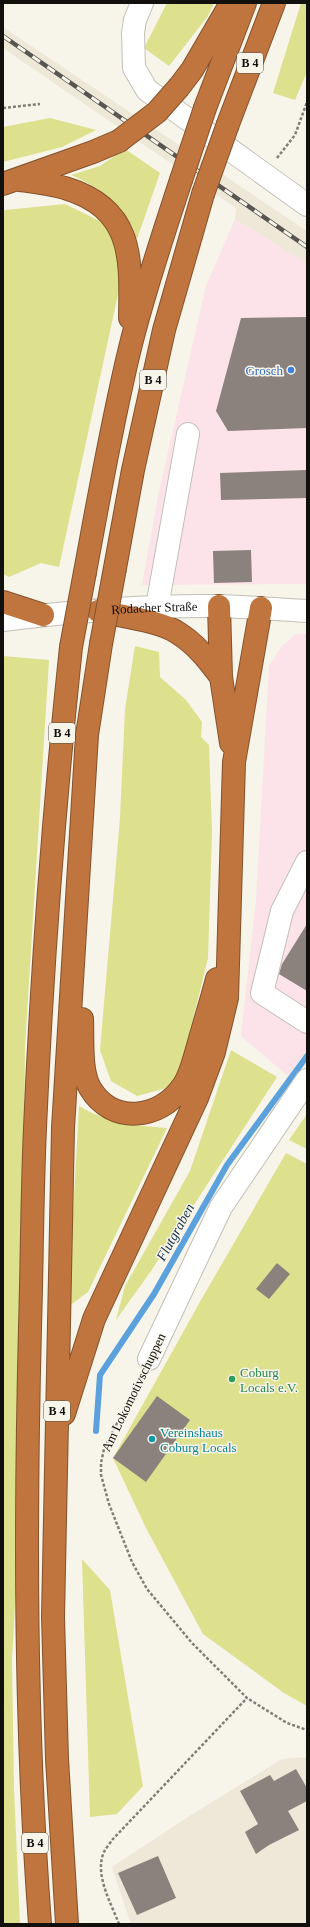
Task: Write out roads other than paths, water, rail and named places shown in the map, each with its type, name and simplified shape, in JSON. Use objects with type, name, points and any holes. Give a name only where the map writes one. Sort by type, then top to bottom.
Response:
[{"type":"highway","points":[[11,182],[119,141],[157,112],[192,70],[231,3]]},
{"type":"highway","name":"B 4","points":[[39,1924],[30,1762],[26,1616],[28,1416],[35,1129],[57,782],[71,647],[111,435],[130,348],[152,267],[205,108],[246,3]]},
{"type":"highway","name":"B 4","points":[[67,1924],[57,1759],[53,1617],[56,1438],[63,1128],[87,735],[101,644],[133,470],[164,330],[203,194],[256,46],[274,3]]},
{"type":"highway","points":[[11,182],[64,188],[86,196],[104,209],[117,223],[126,240],[130,276],[130,348]]},
{"type":"highway","points":[[3,602],[43,615]]},
{"type":"highway","points":[[219,606],[221,677],[234,762]]},
{"type":"highway","points":[[56,1438],[94,1319],[197,1098],[211,1058],[227,998],[234,762],[261,608]]},
{"type":"highway","points":[[98,611],[160,626],[178,632],[206,657],[221,677]]},
{"type":"highway","points":[[78,898],[84,1072],[90,1087],[102,1103],[112,1109],[131,1114],[152,1112],[163,1107],[183,1086],[193,1062],[229,940]]},
{"type":"street","points":[[142,3],[135,20],[133,33],[134,68],[148,90],[307,205]]},
{"type":"street","points":[[157,607],[188,434]]},
{"type":"street","name":"Rodacher Straße","points":[[3,620],[43,615],[157,607],[219,606],[307,611]]},
{"type":"street","points":[[307,862],[282,911],[262,993],[307,1022]]},
{"type":"street","name":"Am Lokomotivschuppen","points":[[149,1359],[221,1207],[307,1080]]},
{"type":"waterway","name":"Flutgraben","points":[[96,1431],[100,1375],[154,1294],[227,1165],[307,1056]]},
{"type":"railway","points":[[3,36],[307,247]]},
{"type":"place","name":"Grosch","points":[[291,370]]},
{"type":"place","name":"Coburg Locals e.V.","points":[[232,1379]]},
{"type":"place","name":"Vereinshaus Coburg Locals","points":[[152,1439]]}]
